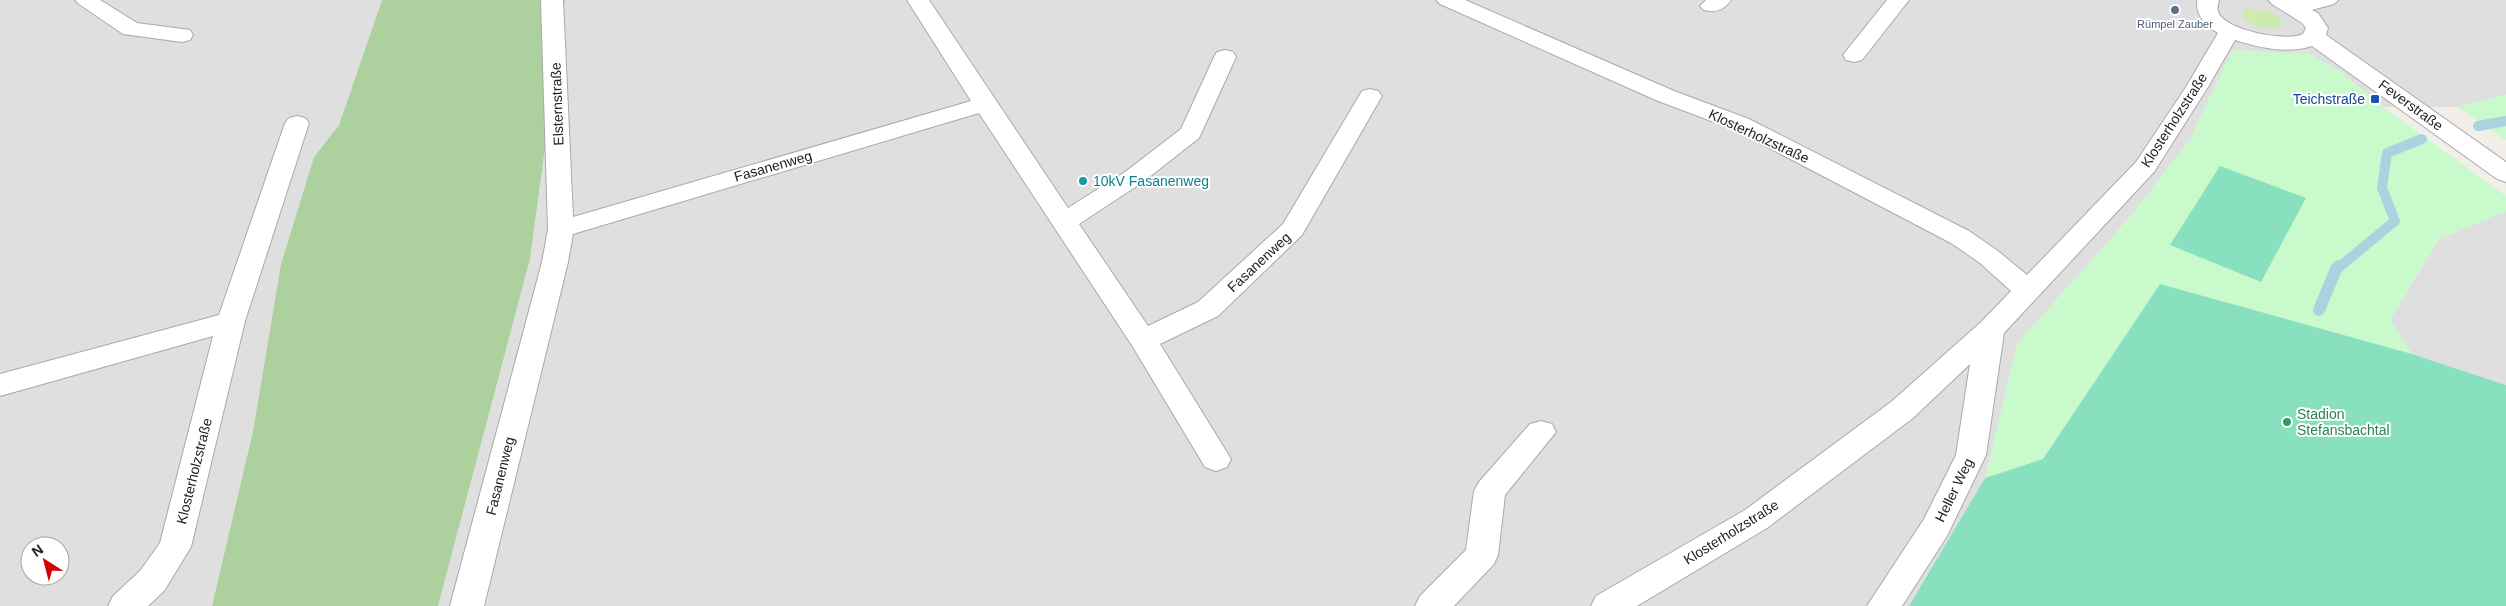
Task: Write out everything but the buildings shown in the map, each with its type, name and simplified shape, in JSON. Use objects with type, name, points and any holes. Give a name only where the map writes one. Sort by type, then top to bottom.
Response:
[{"type":"street","points":[[86,0],[131,29],[182,35]]},
{"type":"street","name":"Elsternstraße","points":[[552,0],[561,219]]},
{"type":"street","points":[[918,0],[985,104],[1143,340],[1216,459]]},
{"type":"street","name":"Klosterholzstraße","points":[[1448,0],[1666,96],[1740,124],[1960,237],[1989,257],[2027,290]]},
{"type":"street","points":[[1854,55],[1898,0]]},
{"type":"street","points":[[2208,0],[2207,12],[2215,21],[2230,30],[2263,41],[2290,44],[2305,42],[2314,36],[2317,28],[2310,18],[2288,4]]},
{"type":"street","points":[[2288,4],[2327,0]]},
{"type":"street","name":"Klosterholzstraße","points":[[1608,606],[1756,519],[1902,410],[1990,330],[2145,167],[2230,30]]},
{"type":"street","name":"Feverstraße","points":[[2314,36],[2506,174]]},
{"type":"street","points":[[1064,222],[1134,176],[1191,133],[1225,57]]},
{"type":"street","name":"Fasanenweg","points":[[1143,340],[1208,309],[1293,229],[1370,96]]},
{"type":"street","name":"Fasanenweg","points":[[467,606],[553,272],[561,219],[985,104]]},
{"type":"street","name":"Klosterholzstraße","points":[[125,606],[152,581],[175,547],[231,320],[297,123]]},
{"type":"street","points":[[0,386],[231,320]]},
{"type":"street","name":"Heller Weg","points":[[1884,606],[1936,527],[1972,455],[1990,330]]},
{"type":"street","points":[[1432,606],[1482,556],[1490,491],[1541,432]]},
{"type":"shaded area","points":[[0,0],[382,0],[339,125],[314,157],[281,264],[253,431],[212,606],[0,606]]},
{"type":"shaded area","points":[[565,0],[2506,0],[2506,95],[2457,107],[2383,107],[2340,71],[2233,50],[2189,141],[2130,217],[2018,343],[1985,478],[1909,606],[438,606],[530,259]]},
{"type":"shaded area","points":[[2506,211],[2506,385],[2412,354],[2390,320],[2439,239]]},
{"type":"green space","points":[[382,0],[565,0],[530,259],[438,606],[212,606],[253,431],[281,264],[314,157],[339,125]]},
{"type":"green space","points":[[2244,10],[2265,10],[2275,14],[2282,20],[2283,25],[2267,28],[2251,23],[2242,16]]},
{"type":"green space","points":[[2233,50],[2310,54],[2340,71],[2383,107],[2506,196],[2506,211],[2439,239],[2390,320],[2412,354],[2160,284],[2043,459],[1985,478],[2018,343],[2130,217],[2189,141]]},
{"type":"green space","points":[[2506,95],[2506,140],[2457,107]]},
{"type":"green space","points":[[2220,166],[2306,198],[2261,282],[2170,245]]},
{"type":"green space","name":"Stadion Stefansbachtal","points":[[2160,284],[2412,354],[2506,385],[2506,606],[1909,606],[1985,478],[2043,459]]},
{"type":"waterway","points":[[2478,126],[2506,121]]},
{"type":"waterway","points":[[2338,268],[2395,221],[2382,188],[2387,153],[2422,139]]},
{"type":"waterway","points":[[2319,310],[2339,266]]},
{"type":"place","name":"Rümpel Zauber","points":[[2175,10]]},
{"type":"place","name":"Teichstraße","points":[[2375,99]]},
{"type":"place","name":"10kV Fasanenweg","points":[[1083,181]]},
{"type":"place","name":"Stadion Stefansbachtal","points":[[2287,422]]}]
